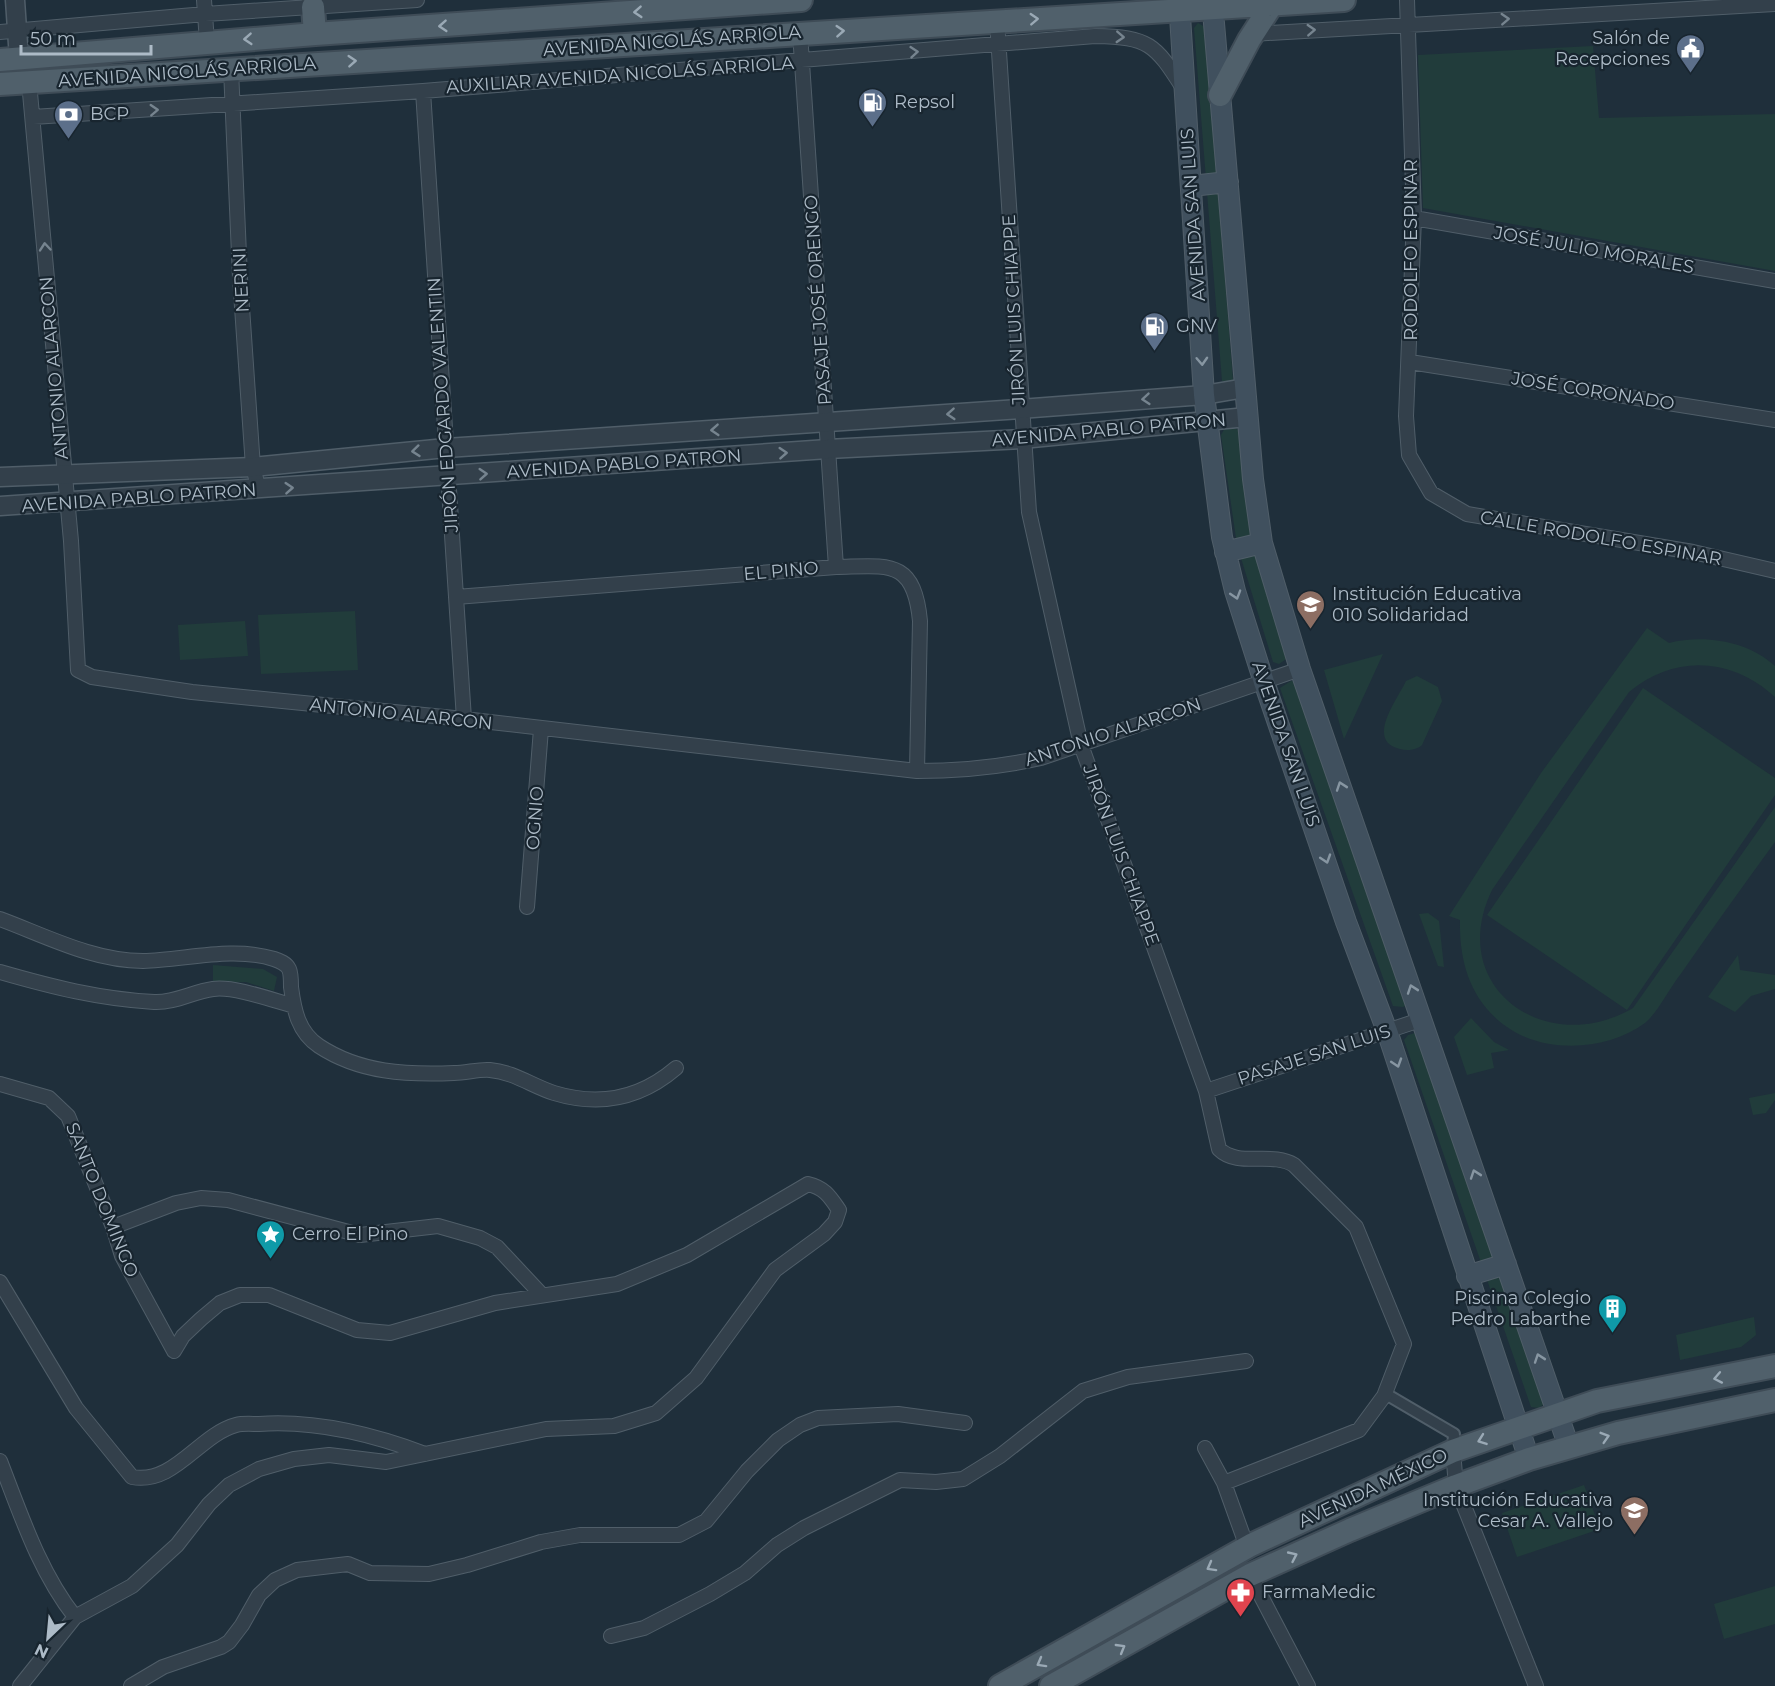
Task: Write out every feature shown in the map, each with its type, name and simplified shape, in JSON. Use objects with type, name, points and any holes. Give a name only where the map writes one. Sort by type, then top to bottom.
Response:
[{"type":"main road","name":"AVENIDA NICOLÁS ARRIOLA","points":[[10,60],[207,42],[801,0]]},
{"type":"main road","name":"AVENIDA NICOLÁS ARRIOLA","points":[[0,84],[997,21],[1179,6],[1212,4],[1271,6],[1344,0]]},
{"type":"main road","name":"AVENIDA SAN LUIS","points":[[1212,4],[1245,388],[1262,543],[1300,669],[1423,1019],[1569,1447]]},
{"type":"main road","name":"AVENIDA SAN LUIS","points":[[1179,6],[1204,395],[1225,552],[1264,682],[1346,922],[1387,1031],[1529,1459]]},
{"type":"main road","points":[[1220,95],[1252,34],[1271,6]]},
{"type":"main road","points":[[314,7],[315,34]]},
{"type":"main road","points":[[0,84],[13,74],[10,60]]},
{"type":"main road","points":[[1191,186],[1228,182]]},
{"type":"main road","points":[[1225,552],[1262,543]]},
{"type":"main road","points":[[1467,1276],[1506,1264]]},
{"type":"main road","name":"AVENIDA MÉXICO","points":[[1000,1686],[1247,1546],[1453,1450],[1597,1401],[1775,1366]]},
{"type":"main road","name":"AVENIDA MÉXICO","points":[[1051,1686],[1076,1680],[1250,1575],[1456,1486],[1529,1459],[1618,1433],[1775,1400]]},
{"type":"street","points":[[10,60],[8,31],[15,0]]},
{"type":"street","points":[[8,31],[204,7],[314,7],[417,0]]},
{"type":"street","name":"RODOLFO ESPINAR","points":[[1407,0],[1414,218],[1410,362],[1406,416],[1409,455],[1431,493]]},
{"type":"street","points":[[1252,34],[1408,25],[1617,6],[1775,4]]},
{"type":"street","points":[[204,7],[207,42]]},
{"type":"street","name":"JIRÓN LUIS CHIAPPE","points":[[997,21],[1020,409],[1029,512],[1081,745],[1206,1091],[1219,1149],[1233,1158],[1283,1159],[1294,1165],[1356,1227],[1404,1344],[1384,1396],[1359,1430],[1224,1483]]},
{"type":"street","name":"PASAJE JOSÉ ORENGO","points":[[800,33],[836,567]]},
{"type":"street","name":"AUXILIAR AVENIDA NICOLÁS ARRIOLA","points":[[33,117],[423,91],[999,46],[1095,36],[1127,37],[1139,40],[1161,53],[1183,88]]},
{"type":"street","name":"NERINI","points":[[231,69],[240,278],[253,466],[259,490]]},
{"type":"street","name":"ANTONIO ALARCON","points":[[29,82],[67,502],[78,670],[92,677],[192,692],[464,719],[917,771],[956,771],[1003,766],[1041,758],[1300,669]]},
{"type":"street","name":"JIRÓN EDGARDO VALENTIN","points":[[423,91],[464,719]]},
{"type":"street","name":"JOSÉ JULIO MORALES","points":[[1414,218],[1775,281]]},
{"type":"street","name":"JOSÉ CORONADO","points":[[1410,362],[1775,420]]},
{"type":"street","name":"AVENIDA PABLO PATRON","points":[[0,477],[253,466],[446,448],[1204,395],[1245,388]]},
{"type":"street","name":"AVENIDA PABLO PATRON","points":[[0,506],[448,477],[828,449],[1022,439],[1208,423],[1248,417]]},
{"type":"street","points":[[744,456],[747,428]]},
{"type":"street","name":"CALLE RODOLFO ESPINAR","points":[[1431,493],[1467,514],[1693,552],[1775,571]]},
{"type":"street","name":"EL PINO","points":[[456,597],[836,567],[888,566],[904,574],[917,596],[920,621],[917,771]]},
{"type":"street","name":"OGNIO","points":[[527,907],[540,729]]},
{"type":"street","points":[[0,919],[85,952],[115,958],[141,961],[230,954],[270,958],[282,962],[289,969],[294,1006],[300,1028],[317,1045],[373,1070],[427,1074],[488,1070],[513,1074],[554,1093],[605,1100],[635,1094],[657,1084],[676,1068]]},
{"type":"street","points":[[0,972],[97,998],[157,1002],[184,999],[213,989],[241,992],[294,1006]]},
{"type":"street","name":"PASAJE SAN LUIS","points":[[1206,1091],[1423,1019]]},
{"type":"street","name":"SANTO DOMINGO","points":[[0,1084],[49,1098],[69,1116],[113,1227],[122,1256],[174,1351],[183,1336],[201,1319],[220,1303],[240,1295],[269,1295],[357,1330],[390,1333],[476,1308],[541,1294]]},
{"type":"street","points":[[20,1686],[75,1617],[132,1586],[177,1545],[209,1504],[229,1485],[260,1469],[294,1459],[329,1455],[386,1462],[546,1429],[614,1426],[656,1413],[696,1378],[775,1270],[824,1234],[835,1222],[838,1210],[829,1194],[819,1186],[808,1184],[687,1255],[617,1284],[541,1294],[497,1247],[480,1238],[438,1226],[360,1235],[228,1200],[201,1198],[176,1203],[113,1227]]},
{"type":"street","points":[[0,1282],[76,1408],[132,1477],[141,1479],[169,1470],[210,1437],[237,1425],[272,1423],[323,1425],[390,1440],[425,1454]]},
{"type":"street","points":[[610,1636],[644,1628],[711,1594],[745,1573],[777,1545],[804,1528],[900,1480],[936,1482],[963,1479],[1000,1456],[1083,1391],[1128,1377],[1246,1360]]},
{"type":"street","points":[[1384,1396],[1391,1397],[1454,1434],[1456,1486],[1536,1686]]},
{"type":"street","points":[[131,1686],[163,1667],[221,1647],[229,1642],[259,1595],[275,1580],[297,1570],[348,1564],[370,1573],[429,1574],[541,1542],[580,1535],[679,1535],[706,1521],[747,1471],[778,1440],[800,1425],[818,1418],[898,1414],[965,1423]]},
{"type":"street","points":[[1205,1448],[1224,1483],[1247,1546]]},
{"type":"street","points":[[0,1461],[31,1542],[64,1602],[75,1617]]},
{"type":"street","points":[[1250,1575],[1308,1686]]},
{"type":"green space","points":[[1198,23],[1205,27],[1233,380],[1228,383],[1222,381],[1194,28]]},
{"type":"green space","points":[[1593,46],[1599,118],[1775,114],[1775,271],[1423,208],[1418,55]]},
{"type":"green space","points":[[1226,426],[1240,430],[1289,657],[1279,664],[1273,662],[1237,545],[1221,435]]},
{"type":"green space","points":[[355,611],[358,670],[261,674],[258,615]]},
{"type":"green space","points":[[245,621],[248,656],[180,660],[178,625]]},
{"type":"green space","points":[[1647,628],[1669,643],[1697,639],[1725,642],[1739,645],[1764,657],[1775,666],[1775,697],[1740,674],[1703,665],[1684,666],[1665,671],[1629,692],[1492,890],[1481,925],[1482,957],[1493,983],[1512,1005],[1538,1019],[1568,1025],[1600,1022],[1633,1008],[1775,807],[1775,842],[1703,941],[1659,1007],[1645,1023],[1630,1032],[1595,1044],[1576,1046],[1539,1042],[1507,1027],[1484,1006],[1465,966],[1460,920],[1449,916],[1541,773]]},
{"type":"green space","points":[[1383,654],[1344,739],[1324,670]]},
{"type":"green space","points":[[1417,676],[1438,687],[1442,701],[1422,745],[1415,749],[1403,750],[1390,745],[1385,738],[1384,729],[1386,719],[1406,681]]},
{"type":"green space","points":[[1291,681],[1297,682],[1407,1005],[1403,1007],[1393,1006],[1280,688]]},
{"type":"green space","points":[[1643,688],[1775,778],[1775,795],[1627,1010],[1487,915]]},
{"type":"green space","points":[[1428,913],[1439,921],[1444,967],[1438,966],[1419,914]]},
{"type":"green space","points":[[1738,955],[1740,970],[1775,975],[1775,989],[1751,996],[1735,1012],[1708,997]]},
{"type":"green space","points":[[213,965],[263,969],[277,977],[274,991],[246,982],[213,983]]},
{"type":"green space","points":[[1471,1018],[1494,1042],[1509,1050],[1491,1053],[1494,1068],[1467,1075],[1454,1037]]},
{"type":"green space","points":[[1422,1034],[1545,1403],[1539,1408],[1531,1407],[1404,1040],[1408,1035]]},
{"type":"green space","points":[[1775,1093],[1775,1100],[1766,1113],[1753,1115],[1749,1098]]},
{"type":"green space","points":[[1754,1317],[1756,1335],[1741,1347],[1680,1360],[1676,1335]]},
{"type":"green space","points":[[1584,1485],[1600,1529],[1517,1557],[1502,1513]]},
{"type":"green space","points":[[1775,1586],[1775,1624],[1724,1639],[1714,1604]]},
{"type":"place","name":"Salón de Recepciones","points":[[1691,74]]},
{"type":"place","name":"Repsol","points":[[873,128]]},
{"type":"place","name":"BCP","points":[[69,140]]},
{"type":"place","name":"GNV","points":[[1155,352]]},
{"type":"place","name":"Institución Educativa 010 Solidaridad","points":[[1311,630]]},
{"type":"place","name":"Cerro El Pino","points":[[271,1260]]},
{"type":"place","name":"Piscina Colegio Pedro Labarthe","points":[[1612,1334]]},
{"type":"place","name":"Institución Educativa Cesar A. Vallejo","points":[[1634,1536]]},
{"type":"place","name":"FarmaMedic","points":[[1241,1618]]}]
